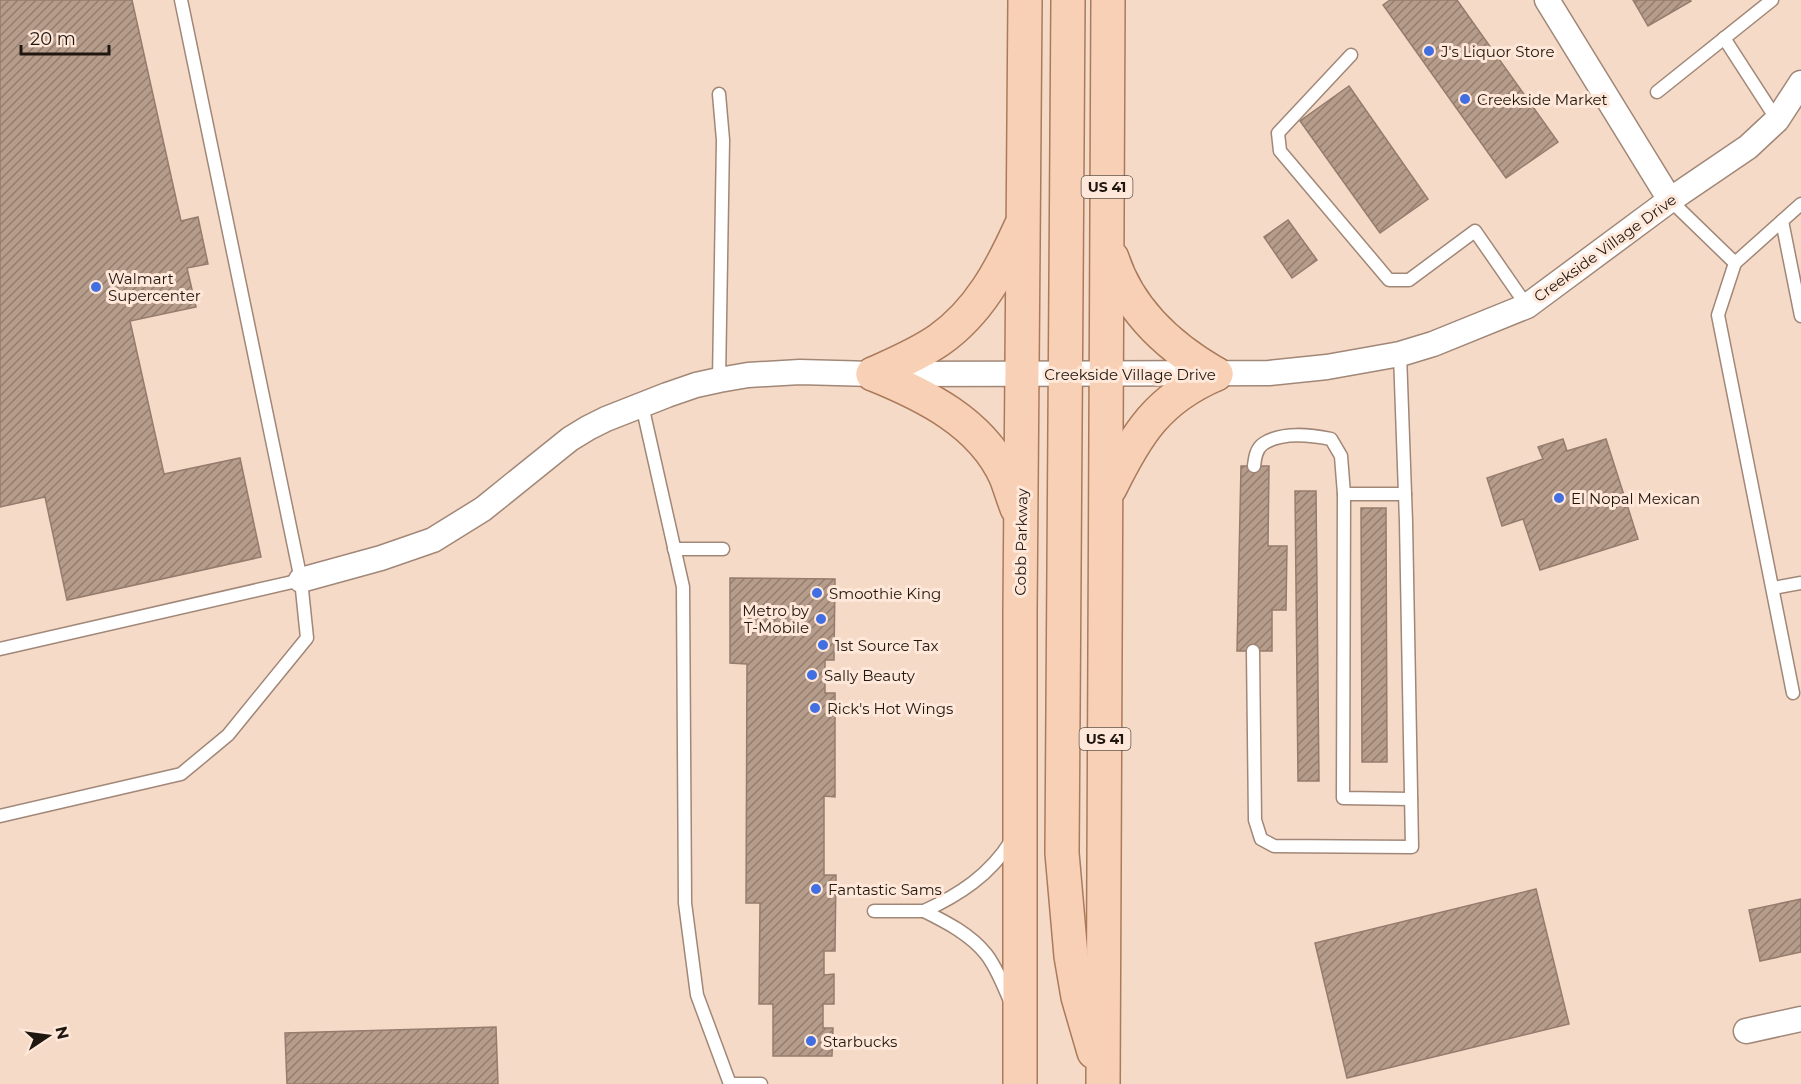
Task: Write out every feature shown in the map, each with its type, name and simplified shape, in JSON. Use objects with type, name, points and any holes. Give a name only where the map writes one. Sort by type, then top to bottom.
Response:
[{"type":"main road","name":"Cobb Parkway","points":[[1020,1084],[1025,0]]},
{"type":"main road","points":[[1068,0],[1062,853],[1071,956],[1078,996],[1103,1081]]},
{"type":"main road","name":"US 41","points":[[1103,1081],[1108,0]]},
{"type":"main road","points":[[873,374],[938,341],[960,323],[983,297],[1003,266],[1025,219]]},
{"type":"main road","points":[[1107,244],[1119,279],[1131,301],[1145,318],[1193,361],[1216,374]]},
{"type":"main road","points":[[873,374],[909,388],[956,417],[972,430],[986,446],[1005,475],[1022,521]]},
{"type":"main road","points":[[1106,495],[1134,441],[1160,410],[1178,394],[1216,374]]},
{"type":"street","points":[[1547,0],[1670,200]]},
{"type":"street","name":"Creekside Village Drive","points":[[301,579],[381,558],[433,540],[483,509],[570,439],[606,419],[696,385],[719,380],[777,372],[873,374],[1269,373],[1327,367],[1400,354],[1433,344],[1527,306],[1670,200],[1748,147],[1777,120],[1801,83]]},
{"type":"street","name":"Creekside Village Drive","points":[[1777,120],[1801,108]]},
{"type":"street","points":[[1746,1031],[1801,1019]]},
{"type":"lane","points":[[0,816],[181,774],[228,735],[307,638],[301,579],[181,0]]},
{"type":"lane","points":[[1657,92],[1765,2]]},
{"type":"lane","points":[[1724,38],[1777,120]]},
{"type":"lane","points":[[1351,55],[1278,133],[1280,151],[1389,279],[1408,280],[1475,231],[1527,306]]},
{"type":"lane","points":[[719,94],[723,140],[719,380]]},
{"type":"lane","points":[[1670,200],[1735,263]]},
{"type":"lane","points":[[1793,693],[1718,315],[1735,263],[1801,204]]},
{"type":"lane","points":[[1782,221],[1801,316]]},
{"type":"lane","points":[[1253,651],[1255,820],[1261,839],[1274,846],[1412,847],[1400,354]]},
{"type":"lane","points":[[642,405],[683,587],[685,903],[697,995],[730,1084],[761,1084]]},
{"type":"lane","points":[[1254,466],[1256,454],[1262,445],[1277,438],[1310,435],[1331,439],[1341,456],[1344,494],[1343,798],[1411,799]]},
{"type":"lane","points":[[1344,494],[1405,494]]},
{"type":"lane","points":[[674,549],[723,549]]},
{"type":"lane","points":[[0,649],[301,579]]},
{"type":"lane","points":[[1773,588],[1801,583]]},
{"type":"lane","points":[[874,911],[924,911],[960,892],[990,869],[1020,827]]},
{"type":"lane","points":[[924,911],[973,940],[986,954],[999,975],[1020,1023]]},
{"type":"building","name":"Walmart Supercenter","points":[[0,0],[132,0],[181,221],[198,217],[208,264],[187,268],[196,307],[130,321],[164,474],[240,458],[261,557],[67,600],[45,497],[0,507]]},
{"type":"building","points":[[1390,0],[1457,0],[1558,142],[1506,178],[1383,5]]},
{"type":"building","points":[[1633,0],[1690,0],[1691,1],[1648,26]]},
{"type":"building","points":[[1349,86],[1428,199],[1380,233],[1300,121]]},
{"type":"building","points":[[1288,220],[1317,260],[1292,278],[1264,237]]},
{"type":"building","name":"El Nopal Mexican","points":[[1563,439],[1567,451],[1606,439],[1638,539],[1540,570],[1523,519],[1502,526],[1487,478],[1543,459],[1538,447]]},
{"type":"building","points":[[1241,466],[1269,466],[1268,546],[1287,546],[1286,610],[1272,610],[1272,651],[1237,651]]},
{"type":"building","points":[[1295,491],[1316,491],[1319,781],[1298,781]]},
{"type":"building","points":[[1361,508],[1386,508],[1387,762],[1362,762]]},
{"type":"building","points":[[730,578],[835,579],[834,660],[825,660],[825,693],[835,693],[835,797],[824,796],[824,875],[836,875],[835,951],[824,951],[824,975],[834,974],[834,1004],[823,1004],[823,1028],[833,1028],[832,1056],[773,1056],[773,1004],[759,1004],[760,903],[746,903],[747,664],[730,663]]},
{"type":"building","points":[[1536,889],[1569,1024],[1347,1078],[1315,943]]},
{"type":"building","points":[[1801,899],[1801,952],[1760,961],[1749,910]]},
{"type":"building","points":[[496,1027],[498,1084],[287,1084],[285,1033]]},
{"type":"place","name":"J's Liquor Store","points":[[1429,51]]},
{"type":"place","name":"Creekside Market","points":[[1465,99]]},
{"type":"place","name":"Walmart Supercenter","points":[[96,287]]},
{"type":"place","name":"El Nopal Mexican","points":[[1559,498]]},
{"type":"place","name":"Smoothie King","points":[[817,593]]},
{"type":"place","name":"Metro by T-Mobile","points":[[821,619]]},
{"type":"place","name":"1st Source Tax","points":[[823,645]]},
{"type":"place","name":"Sally Beauty","points":[[812,675]]},
{"type":"place","name":"Rick's Hot Wings","points":[[815,708]]},
{"type":"place","name":"Fantastic Sams","points":[[816,889]]},
{"type":"place","name":"Starbucks","points":[[811,1041]]}]
